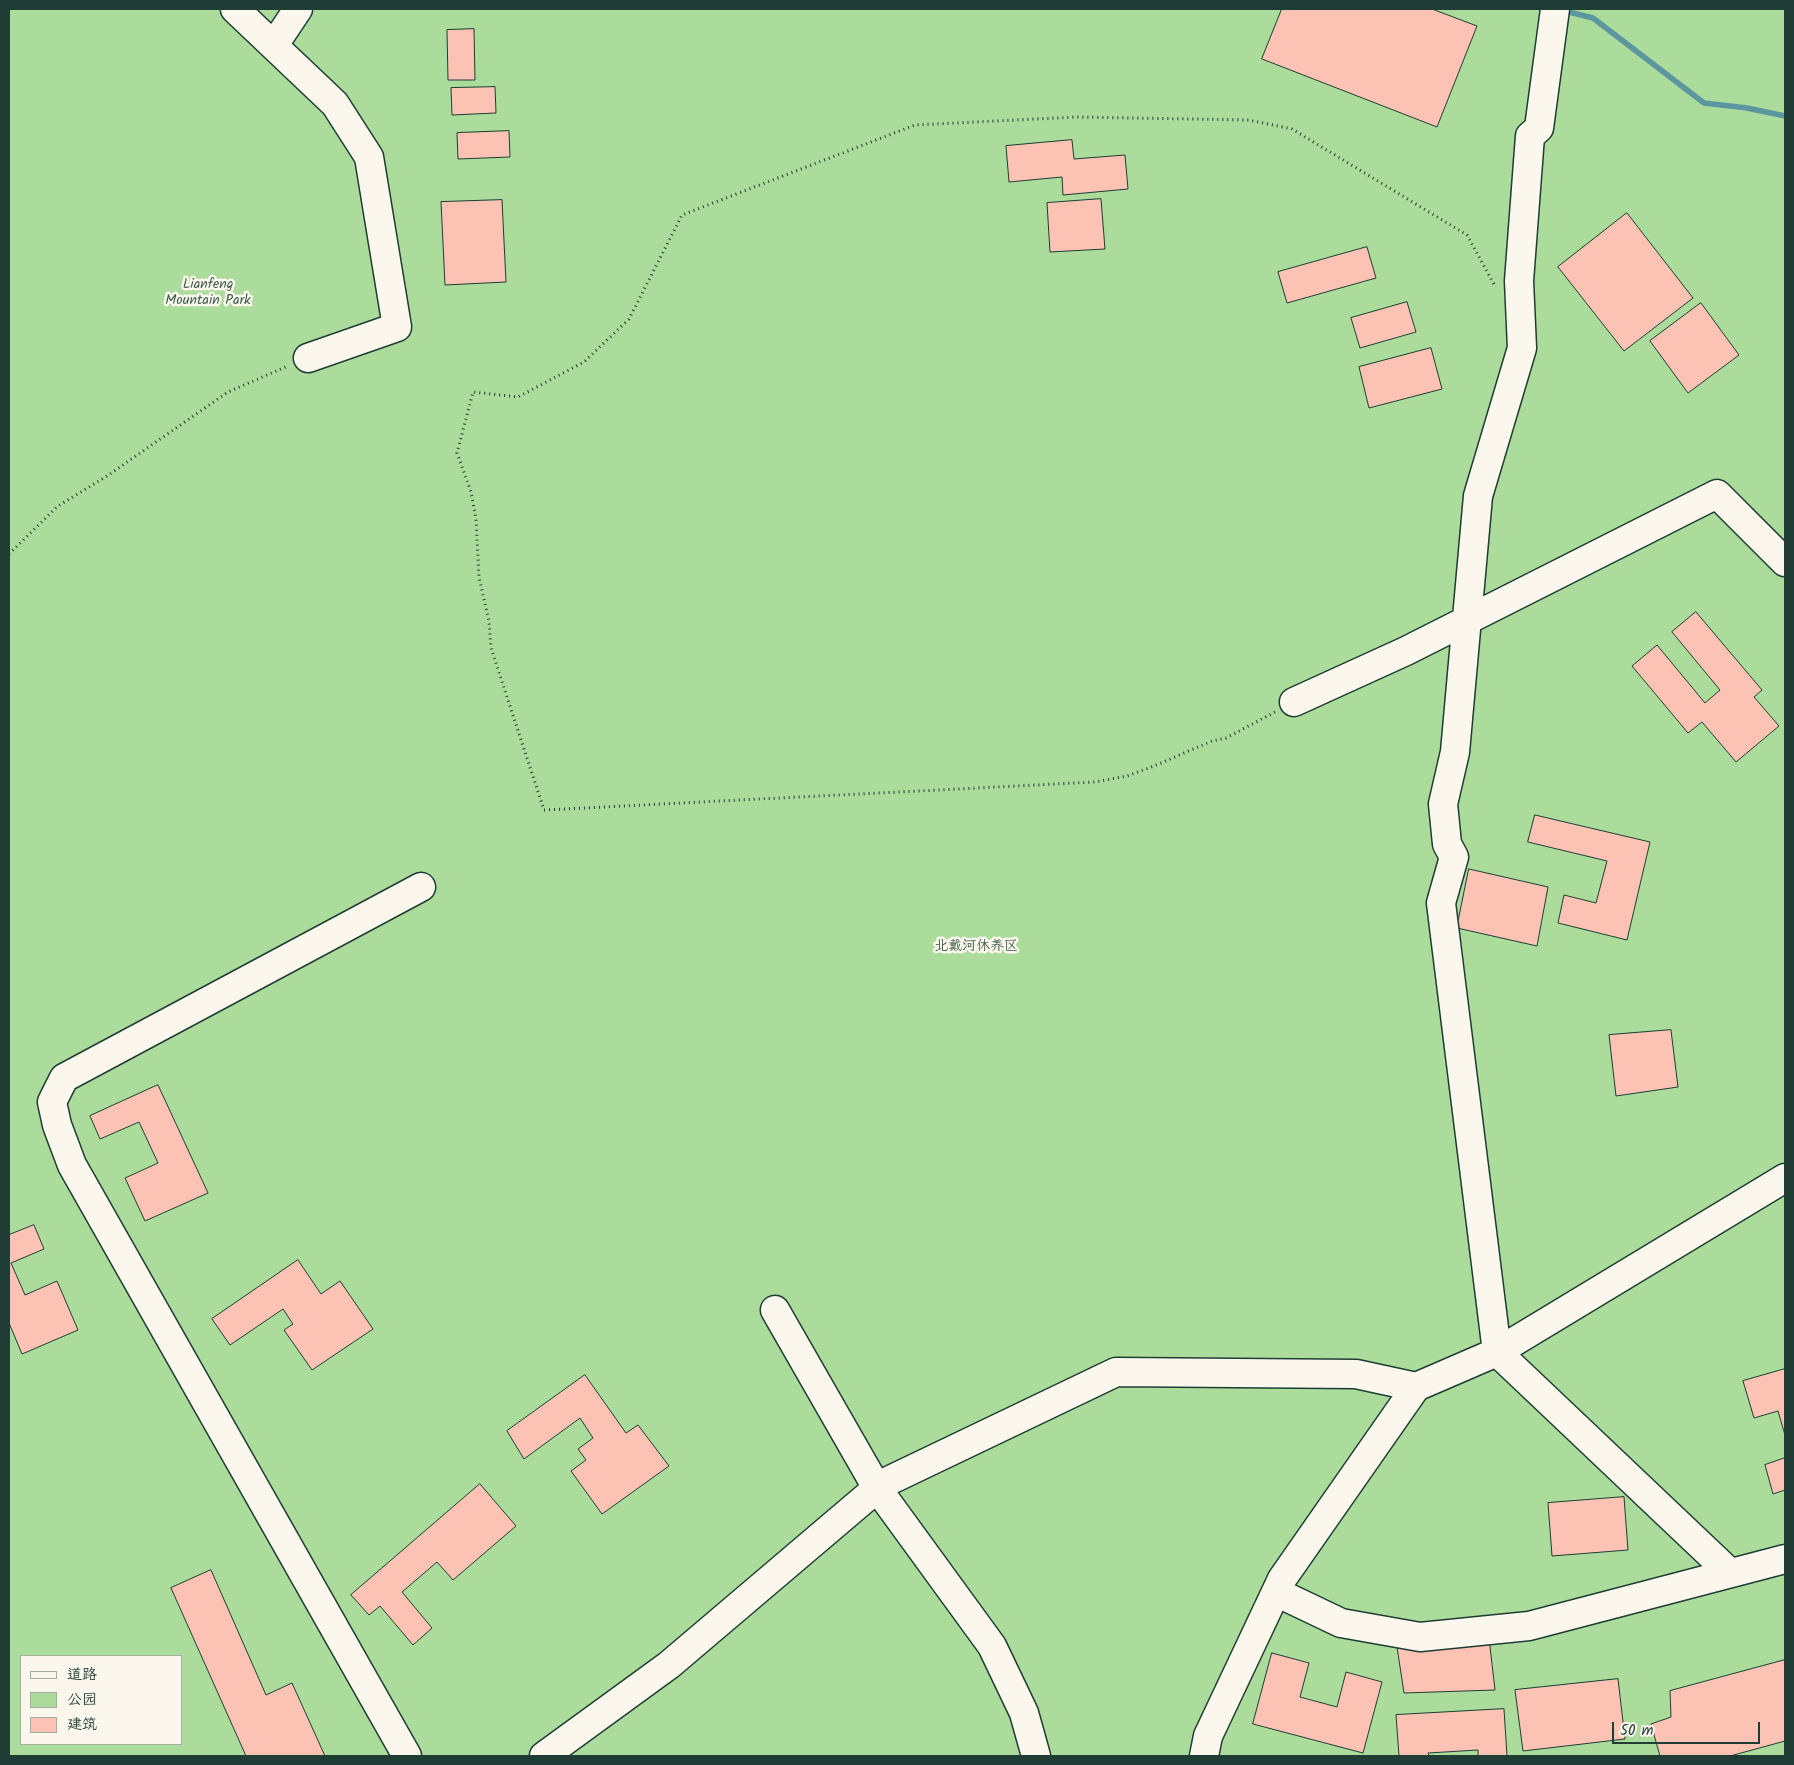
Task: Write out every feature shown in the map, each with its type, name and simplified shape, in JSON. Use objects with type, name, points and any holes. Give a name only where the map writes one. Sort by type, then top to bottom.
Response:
[{"type":"street","points":[[235,9],[335,104],[369,157],[397,327],[308,358]]},
{"type":"street","points":[[274,45],[298,9]]},
{"type":"street","points":[[1555,9],[1539,128],[1530,136],[1518,281],[1522,348],[1478,496],[1455,752],[1443,804],[1447,844],[1454,857],[1442,903],[1497,1352],[1730,1573]]},
{"type":"street","points":[[1294,702],[1406,651],[1717,494],[1785,562]]},
{"type":"street","points":[[408,1756],[72,1165],[57,1126],[52,1102],[64,1078],[421,887]]},
{"type":"street","points":[[1204,1756],[1208,1736],[1282,1579],[1416,1387],[1497,1352],[1785,1178]]},
{"type":"street","points":[[774,1310],[877,1488],[992,1646],[1024,1713],[1036,1756]]},
{"type":"street","points":[[544,1756],[668,1666],[877,1488],[1116,1372],[1356,1374],[1416,1387]]},
{"type":"street","points":[[1276,1592],[1340,1623],[1420,1638],[1529,1626],[1785,1558]]},
{"type":"path","points":[[1294,702],[1226,738],[1212,741],[1127,776],[1095,782],[544,810],[491,648],[489,621],[479,577],[472,501],[457,453],[473,392],[518,397],[584,362],[630,319],[682,215],[915,125],[1076,117],[1249,120],[1292,129],[1466,235],[1498,291]]},
{"type":"path","points":[[9,554],[58,506],[107,476],[228,392],[308,358]]},
{"type":"green space","name":"北戴河休养区","points":[[9,9],[1785,9],[1785,1756],[9,1756]]},
{"type":"building","points":[[1282,9],[1432,9],[1477,26],[1437,127],[1262,59]]},
{"type":"building","points":[[474,29],[475,80],[448,80],[447,30]]},
{"type":"building","points":[[495,87],[496,113],[452,115],[451,88]]},
{"type":"building","points":[[509,131],[510,157],[458,159],[457,133]]},
{"type":"building","points":[[1072,140],[1074,159],[1125,155],[1128,189],[1063,195],[1062,177],[1009,182],[1006,146]]},
{"type":"building","points":[[1101,199],[1105,249],[1050,252],[1047,203]]},
{"type":"building","points":[[502,200],[506,282],[445,285],[441,202]]},
{"type":"building","points":[[1627,213],[1693,298],[1624,351],[1558,267]]},
{"type":"building","points":[[1367,247],[1376,278],[1287,303],[1278,272]]},
{"type":"building","points":[[1407,302],[1416,332],[1360,348],[1351,318]]},
{"type":"building","points":[[1701,303],[1739,355],[1688,393],[1650,341]]},
{"type":"building","points":[[1431,348],[1442,389],[1369,408],[1359,367]]},
{"type":"building","points":[[1696,612],[1762,690],[1754,697],[1779,726],[1736,762],[1702,722],[1688,733],[1632,666],[1657,645],[1705,703],[1720,690],[1672,632]]},
{"type":"building","points":[[1535,815],[1650,842],[1627,940],[1558,923],[1564,895],[1596,903],[1607,861],[1528,842]]},
{"type":"building","points":[[1469,869],[1548,887],[1537,946],[1457,928]]},
{"type":"building","points":[[1671,1030],[1678,1087],[1616,1096],[1609,1035]]},
{"type":"building","points":[[158,1085],[208,1193],[145,1221],[125,1178],[158,1163],[139,1122],[100,1139],[90,1116]]},
{"type":"building","points":[[34,1225],[44,1249],[11,1263],[25,1295],[57,1281],[78,1330],[22,1354],[9,1323],[9,1235]]},
{"type":"building","points":[[298,1260],[321,1294],[340,1281],[373,1329],[312,1370],[284,1330],[293,1324],[283,1309],[230,1345],[212,1319]]},
{"type":"building","points":[[1785,1369],[1785,1435],[1778,1411],[1754,1418],[1743,1381]]},
{"type":"building","points":[[585,1375],[626,1433],[638,1425],[669,1466],[602,1514],[571,1471],[586,1460],[578,1449],[593,1438],[580,1418],[524,1459],[507,1431]]},
{"type":"building","points":[[1785,1458],[1785,1490],[1773,1494],[1765,1465]]},
{"type":"building","points":[[480,1484],[516,1526],[453,1580],[437,1562],[402,1592],[432,1628],[413,1645],[380,1606],[369,1615],[351,1595]]},
{"type":"building","points":[[1624,1497],[1628,1550],[1552,1556],[1548,1503]]},
{"type":"building","points":[[211,1570],[266,1695],[292,1683],[325,1756],[246,1756],[171,1588]]},
{"type":"building","points":[[1489,1638],[1495,1690],[1404,1693],[1397,1647]]},
{"type":"building","points":[[1272,1653],[1309,1663],[1300,1697],[1337,1707],[1346,1672],[1382,1682],[1363,1753],[1253,1724]]},
{"type":"building","points":[[1785,1660],[1785,1741],[1730,1756],[1660,1756],[1651,1724],[1671,1717],[1670,1691]]},
{"type":"building","points":[[1618,1679],[1625,1739],[1523,1751],[1515,1690]]},
{"type":"building","points":[[1504,1709],[1507,1756],[1478,1756],[1478,1750],[1428,1753],[1429,1756],[1399,1756],[1396,1715]]},
{"type":"waterway","points":[[1561,10],[1593,18],[1704,103],[1747,108],[1785,116]]},
{"type":"park label","name":"Lianfeng Mountain Park","points":[[208,294]]}]
